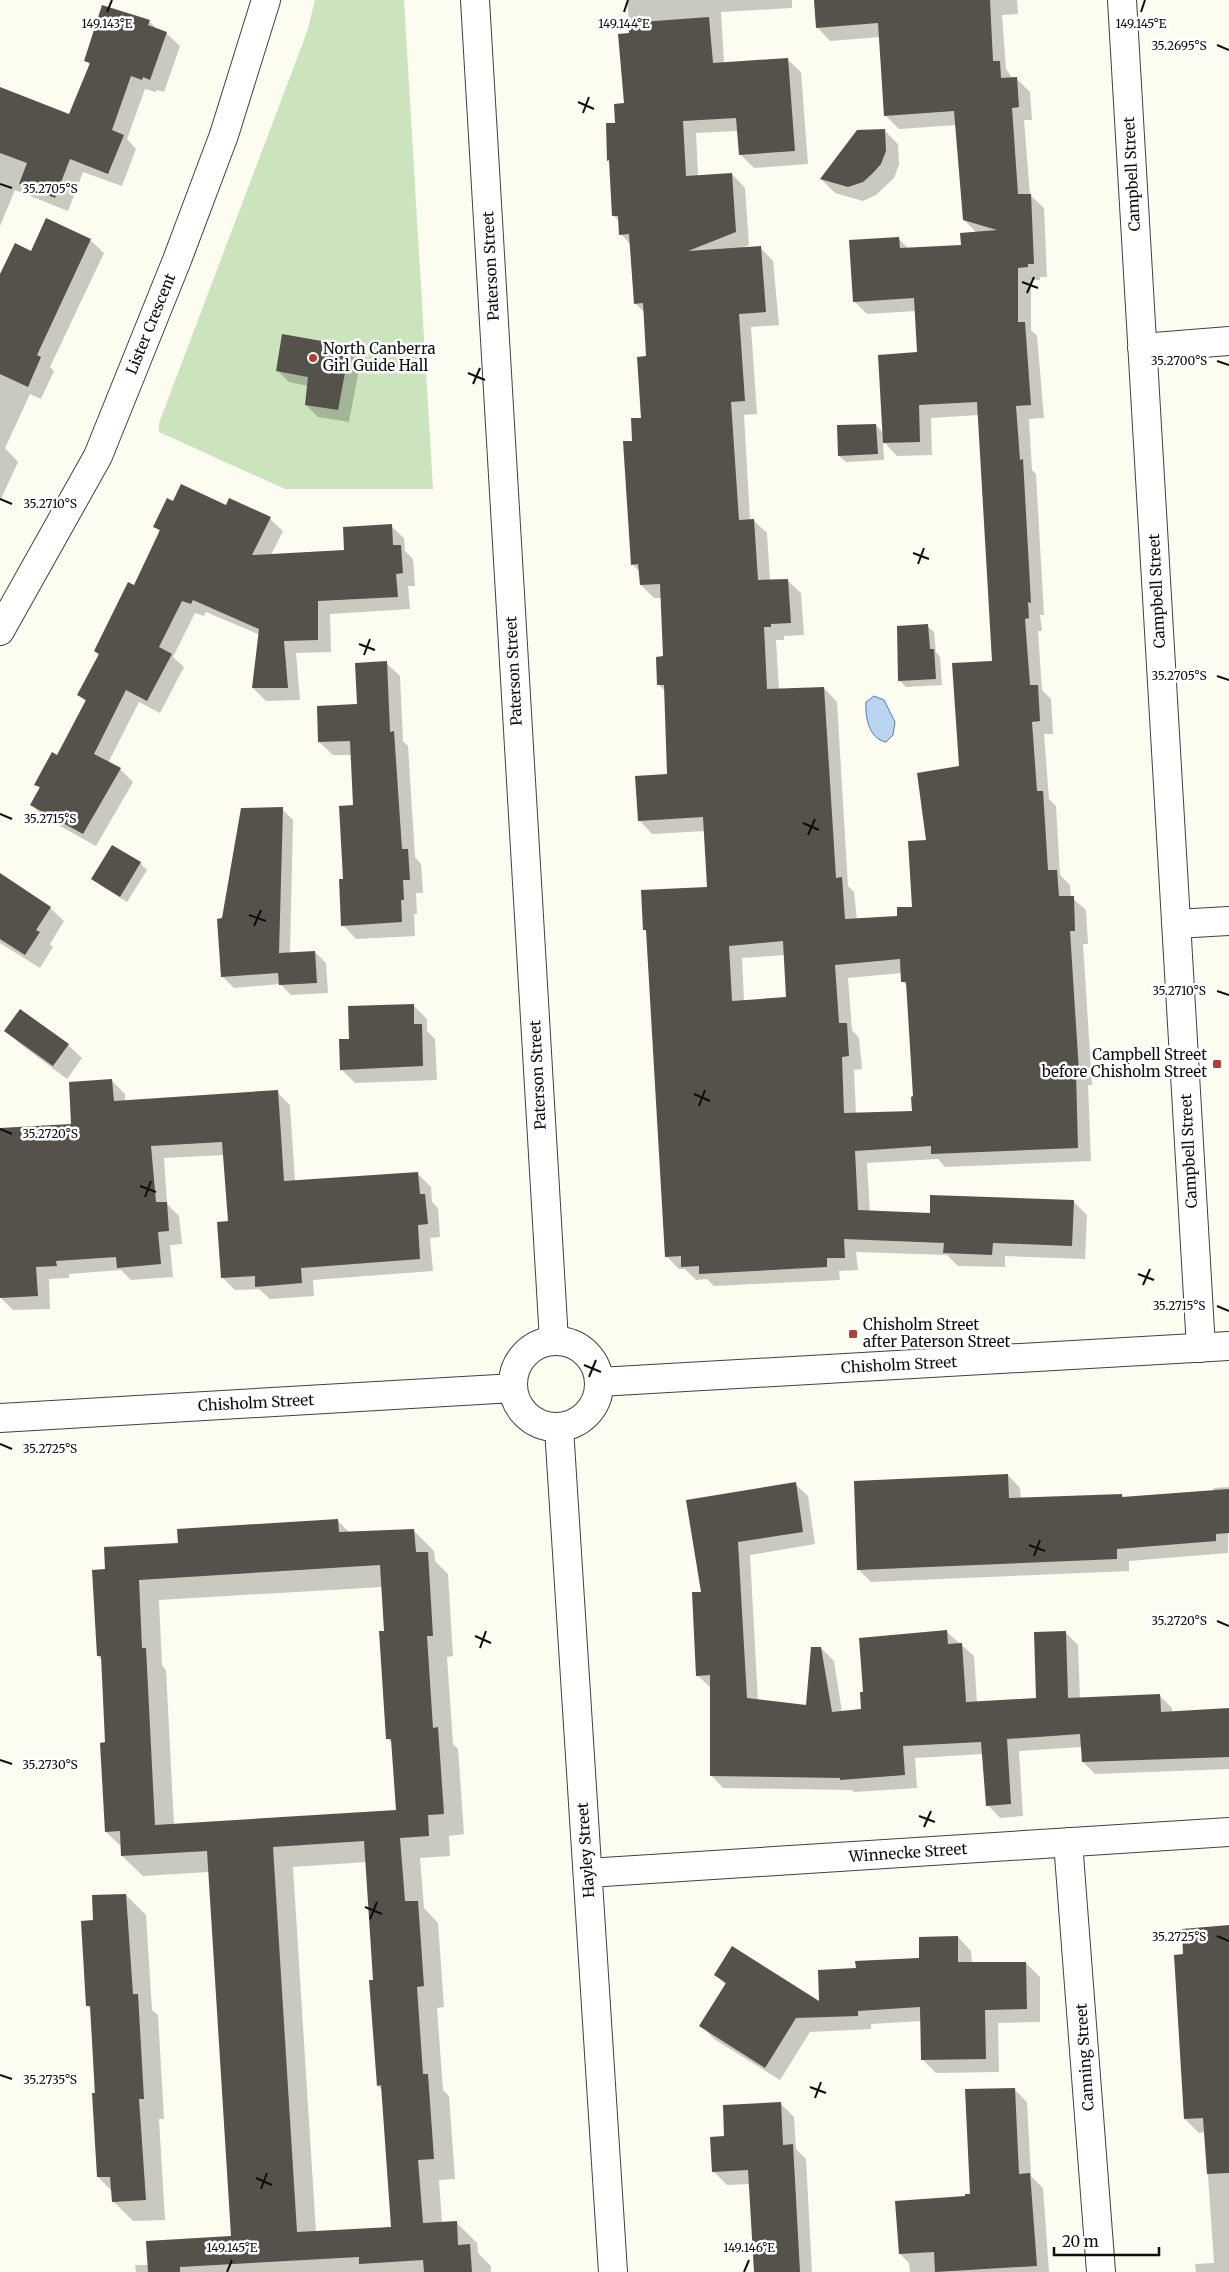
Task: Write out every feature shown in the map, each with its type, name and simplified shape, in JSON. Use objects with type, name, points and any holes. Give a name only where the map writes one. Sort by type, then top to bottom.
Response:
[{"type":"street","name":"Lister Crescent","points":[[2,620],[98,456],[177,260],[214,162],[266,0]]},
{"type":"street","name":"Paterson Street","points":[[475,0],[554,1341]]},
{"type":"street","name":"Campbell Street","points":[[1122,0],[1201,1348]]},
{"type":"street","points":[[1142,348],[1229,342]]},
{"type":"street","points":[[1176,924],[1229,921]]},
{"type":"street","points":[[554,1341],[580,1348],[590,1357],[596,1369],[599,1382],[598,1396],[593,1408],[584,1418],[572,1425],[559,1428],[546,1427],[533,1422],[516,1401],[513,1388],[514,1374],[519,1362],[528,1351],[540,1344],[554,1341]]},
{"type":"street","name":"Chisholm Street","points":[[599,1382],[1229,1346]]},
{"type":"street","name":"Chisholm Street","points":[[0,1418],[513,1388]]},
{"type":"street","name":"Hayley Street","points":[[559,1428],[613,2272]]},
{"type":"street","name":"Winnecke Street","points":[[588,1873],[1229,1832]]},
{"type":"street","name":"Canning Street","points":[[1068,1842],[1101,2272]]},
{"type":"green space","points":[[315,0],[404,0],[433,489],[285,489],[159,432],[159,423],[307,32]]},
{"type":"water","points":[[874,696],[884,700],[895,722],[893,735],[886,742],[876,737],[867,720],[866,702]]},
{"type":"building","points":[[814,0],[990,0],[993,61],[1000,61],[1001,78],[1017,77],[1019,107],[1012,108],[1018,194],[1031,194],[1034,264],[1018,268],[1018,322],[1025,322],[1031,405],[1016,406],[1020,460],[1023,459],[1031,603],[1028,602],[1029,618],[1025,619],[1030,685],[1038,685],[1040,721],[1032,722],[1037,791],[1043,791],[1048,870],[1057,870],[1059,896],[1074,896],[1075,931],[1070,931],[1079,1072],[1076,1073],[1078,1148],[931,1154],[931,1146],[855,1151],[858,1210],[930,1213],[930,1195],[1074,1200],[1072,1246],[993,1243],[992,1255],[943,1253],[944,1243],[844,1239],[845,1258],[827,1258],[827,1267],[699,1274],[699,1266],[681,1267],[681,1256],[665,1257],[646,930],[643,930],[641,890],[707,887],[703,817],[638,821],[635,776],[667,774],[664,685],[657,685],[656,657],[663,656],[660,584],[640,585],[638,564],[631,565],[623,441],[632,441],[631,418],[641,418],[637,357],[646,356],[643,303],[634,304],[629,234],[619,235],[618,216],[612,216],[609,160],[607,161],[606,123],[615,123],[614,104],[624,103],[618,34],[629,33],[628,23],[709,17],[713,63],[788,58],[795,151],[739,155],[736,118],[683,121],[686,176],[732,173],[736,232],[688,251],[761,246],[766,312],[739,314],[745,401],[731,402],[739,520],[754,519],[758,580],[788,579],[791,623],[771,624],[771,627],[764,627],[767,689],[824,687],[836,878],[842,877],[845,919],[897,916],[897,907],[912,907],[908,841],[926,840],[917,773],[959,766],[952,663],[992,661],[977,402],[919,405],[920,442],[883,443],[878,355],[917,352],[914,298],[853,302],[849,240],[899,237],[900,248],[961,245],[960,233],[997,230],[963,220],[954,111],[884,116],[878,23],[816,28]],"holes":[[[783,941],[786,997],[732,1001],[729,946]],[[900,959],[901,982],[906,982],[913,1096],[911,1097],[912,1111],[844,1113],[842,1057],[849,1056],[847,1023],[839,1023],[835,965]]]},
{"type":"building","points":[[102,5],[150,20],[148,25],[167,32],[150,80],[143,77],[142,80],[131,76],[112,130],[124,135],[108,174],[70,159],[55,198],[19,184],[27,163],[0,153],[0,87],[69,114],[90,63],[84,61]]},
{"type":"building","points":[[885,129],[886,151],[881,164],[863,182],[848,187],[820,179],[857,130]]},
{"type":"building","points":[[46,218],[91,239],[37,355],[41,357],[28,387],[0,374],[0,274],[15,243],[31,251]]},
{"type":"building","name":"North Canberra Girl Guide Hall","points":[[282,334],[350,346],[338,410],[305,405],[308,377],[276,371]]},
{"type":"building","points":[[876,424],[878,454],[838,456],[837,425]]},
{"type":"building","points":[[181,484],[226,505],[229,498],[271,517],[252,555],[344,550],[343,527],[392,524],[393,545],[401,545],[403,573],[396,574],[398,597],[318,601],[318,640],[284,641],[288,688],[252,688],[259,629],[193,600],[191,604],[182,601],[159,647],[172,654],[147,701],[126,690],[94,754],[121,768],[83,834],[30,805],[40,787],[34,785],[52,752],[57,755],[86,700],[77,695],[99,654],[94,651],[128,582],[134,585],[160,530],[153,527],[167,498],[173,501]]},
{"type":"building","points":[[928,624],[930,649],[934,649],[936,679],[898,681],[897,626]]},
{"type":"building","points":[[387,661],[390,732],[394,731],[402,849],[408,849],[410,880],[403,880],[404,900],[401,900],[402,922],[341,926],[339,879],[343,879],[339,806],[353,805],[350,741],[318,742],[317,706],[357,704],[355,663]]},
{"type":"building","points":[[283,807],[279,953],[315,951],[317,983],[279,985],[278,973],[221,977],[217,919],[222,918],[241,808]]},
{"type":"building","points":[[112,845],[141,862],[120,897],[91,879]]},
{"type":"building","points":[[0,873],[51,907],[36,930],[40,932],[25,955],[0,939]]},
{"type":"building","points":[[414,1004],[414,1024],[422,1024],[423,1066],[340,1070],[339,1039],[349,1039],[348,1006]]},
{"type":"building","points":[[20,1009],[69,1044],[53,1066],[4,1031]]},
{"type":"building","points":[[112,1079],[114,1101],[278,1090],[284,1181],[418,1172],[420,1194],[425,1194],[428,1224],[418,1225],[420,1259],[301,1268],[302,1283],[255,1287],[255,1276],[221,1278],[217,1222],[228,1221],[222,1142],[151,1146],[156,1202],[167,1202],[169,1231],[158,1232],[161,1264],[117,1268],[116,1257],[56,1261],[57,1266],[36,1267],[38,1296],[0,1298],[0,1128],[71,1124],[69,1082]]},
{"type":"building","points":[[1008,1474],[1009,1498],[1122,1494],[1122,1497],[1229,1489],[1229,1533],[1216,1534],[1216,1541],[1117,1549],[1117,1559],[857,1570],[854,1481]]},
{"type":"building","points":[[796,1482],[803,1532],[738,1542],[747,1698],[806,1705],[811,1647],[821,1647],[832,1712],[861,1709],[860,1692],[863,1692],[859,1638],[947,1630],[948,1644],[962,1643],[966,1702],[1036,1698],[1034,1632],[1066,1631],[1068,1698],[1160,1694],[1161,1712],[1229,1708],[1229,1757],[1082,1762],[1080,1734],[1007,1739],[1011,1804],[986,1806],[981,1742],[903,1746],[905,1775],[840,1780],[840,1778],[710,1776],[710,1675],[696,1676],[692,1592],[701,1592],[686,1500]]},
{"type":"building","points":[[338,1519],[339,1532],[414,1529],[416,1552],[428,1552],[433,1636],[427,1636],[433,1728],[438,1727],[444,1814],[428,1815],[429,1836],[400,1838],[405,1901],[418,1901],[424,1986],[417,1987],[423,2074],[428,2074],[434,2159],[418,2160],[423,2223],[457,2221],[458,2245],[470,2244],[472,2272],[424,2272],[423,2260],[359,2264],[359,2257],[180,2267],[180,2272],[148,2272],[146,2241],[231,2236],[207,1851],[121,1856],[120,1831],[105,1832],[100,1743],[105,1742],[101,1656],[97,1656],[92,1570],[105,1569],[104,1547],[178,1543],[177,1529]],"holes":[[[380,1565],[384,1631],[379,1631],[386,1739],[391,1739],[396,1810],[155,1825],[146,1648],[142,1648],[139,1580]],[[364,1841],[373,1980],[369,1980],[377,2086],[381,2085],[391,2227],[297,2232],[273,1847]]]},
{"type":"building","points":[[126,1894],[133,1994],[138,1994],[144,2099],[139,2099],[146,2200],[112,2202],[110,2177],[97,2177],[92,2093],[95,2093],[90,2006],[86,2006],[81,1921],[93,1920],[92,1895]]},
{"type":"building","points":[[1229,1925],[1229,2173],[1207,2174],[1203,2118],[1184,2119],[1174,1955],[1183,1954],[1182,1929]]},
{"type":"building","points":[[958,1936],[958,1962],[1026,1962],[1027,2009],[985,2010],[986,2059],[921,2060],[920,2007],[858,2011],[858,2016],[796,2018],[765,2068],[699,2026],[726,1983],[714,1975],[732,1946],[819,2001],[818,1970],[856,1968],[855,1961],[919,1958],[919,1937]]},
{"type":"building","points":[[1015,2088],[1019,2174],[1030,2173],[1037,2266],[935,2272],[934,2252],[899,2254],[895,2201],[965,2196],[965,2194],[970,2194],[965,2089]]},
{"type":"building","points":[[781,2102],[783,2145],[793,2144],[800,2272],[754,2272],[748,2170],[712,2172],[710,2137],[724,2136],[723,2105]]},
{"type":"place","name":"North Canberra Girl Guide Hall","points":[[313,358]]},
{"type":"place","name":"Campbell Street before Chisholm Street","points":[[1217,1064]]},
{"type":"place","name":"Chisholm Street after Paterson Street","points":[[853,1334]]}]
